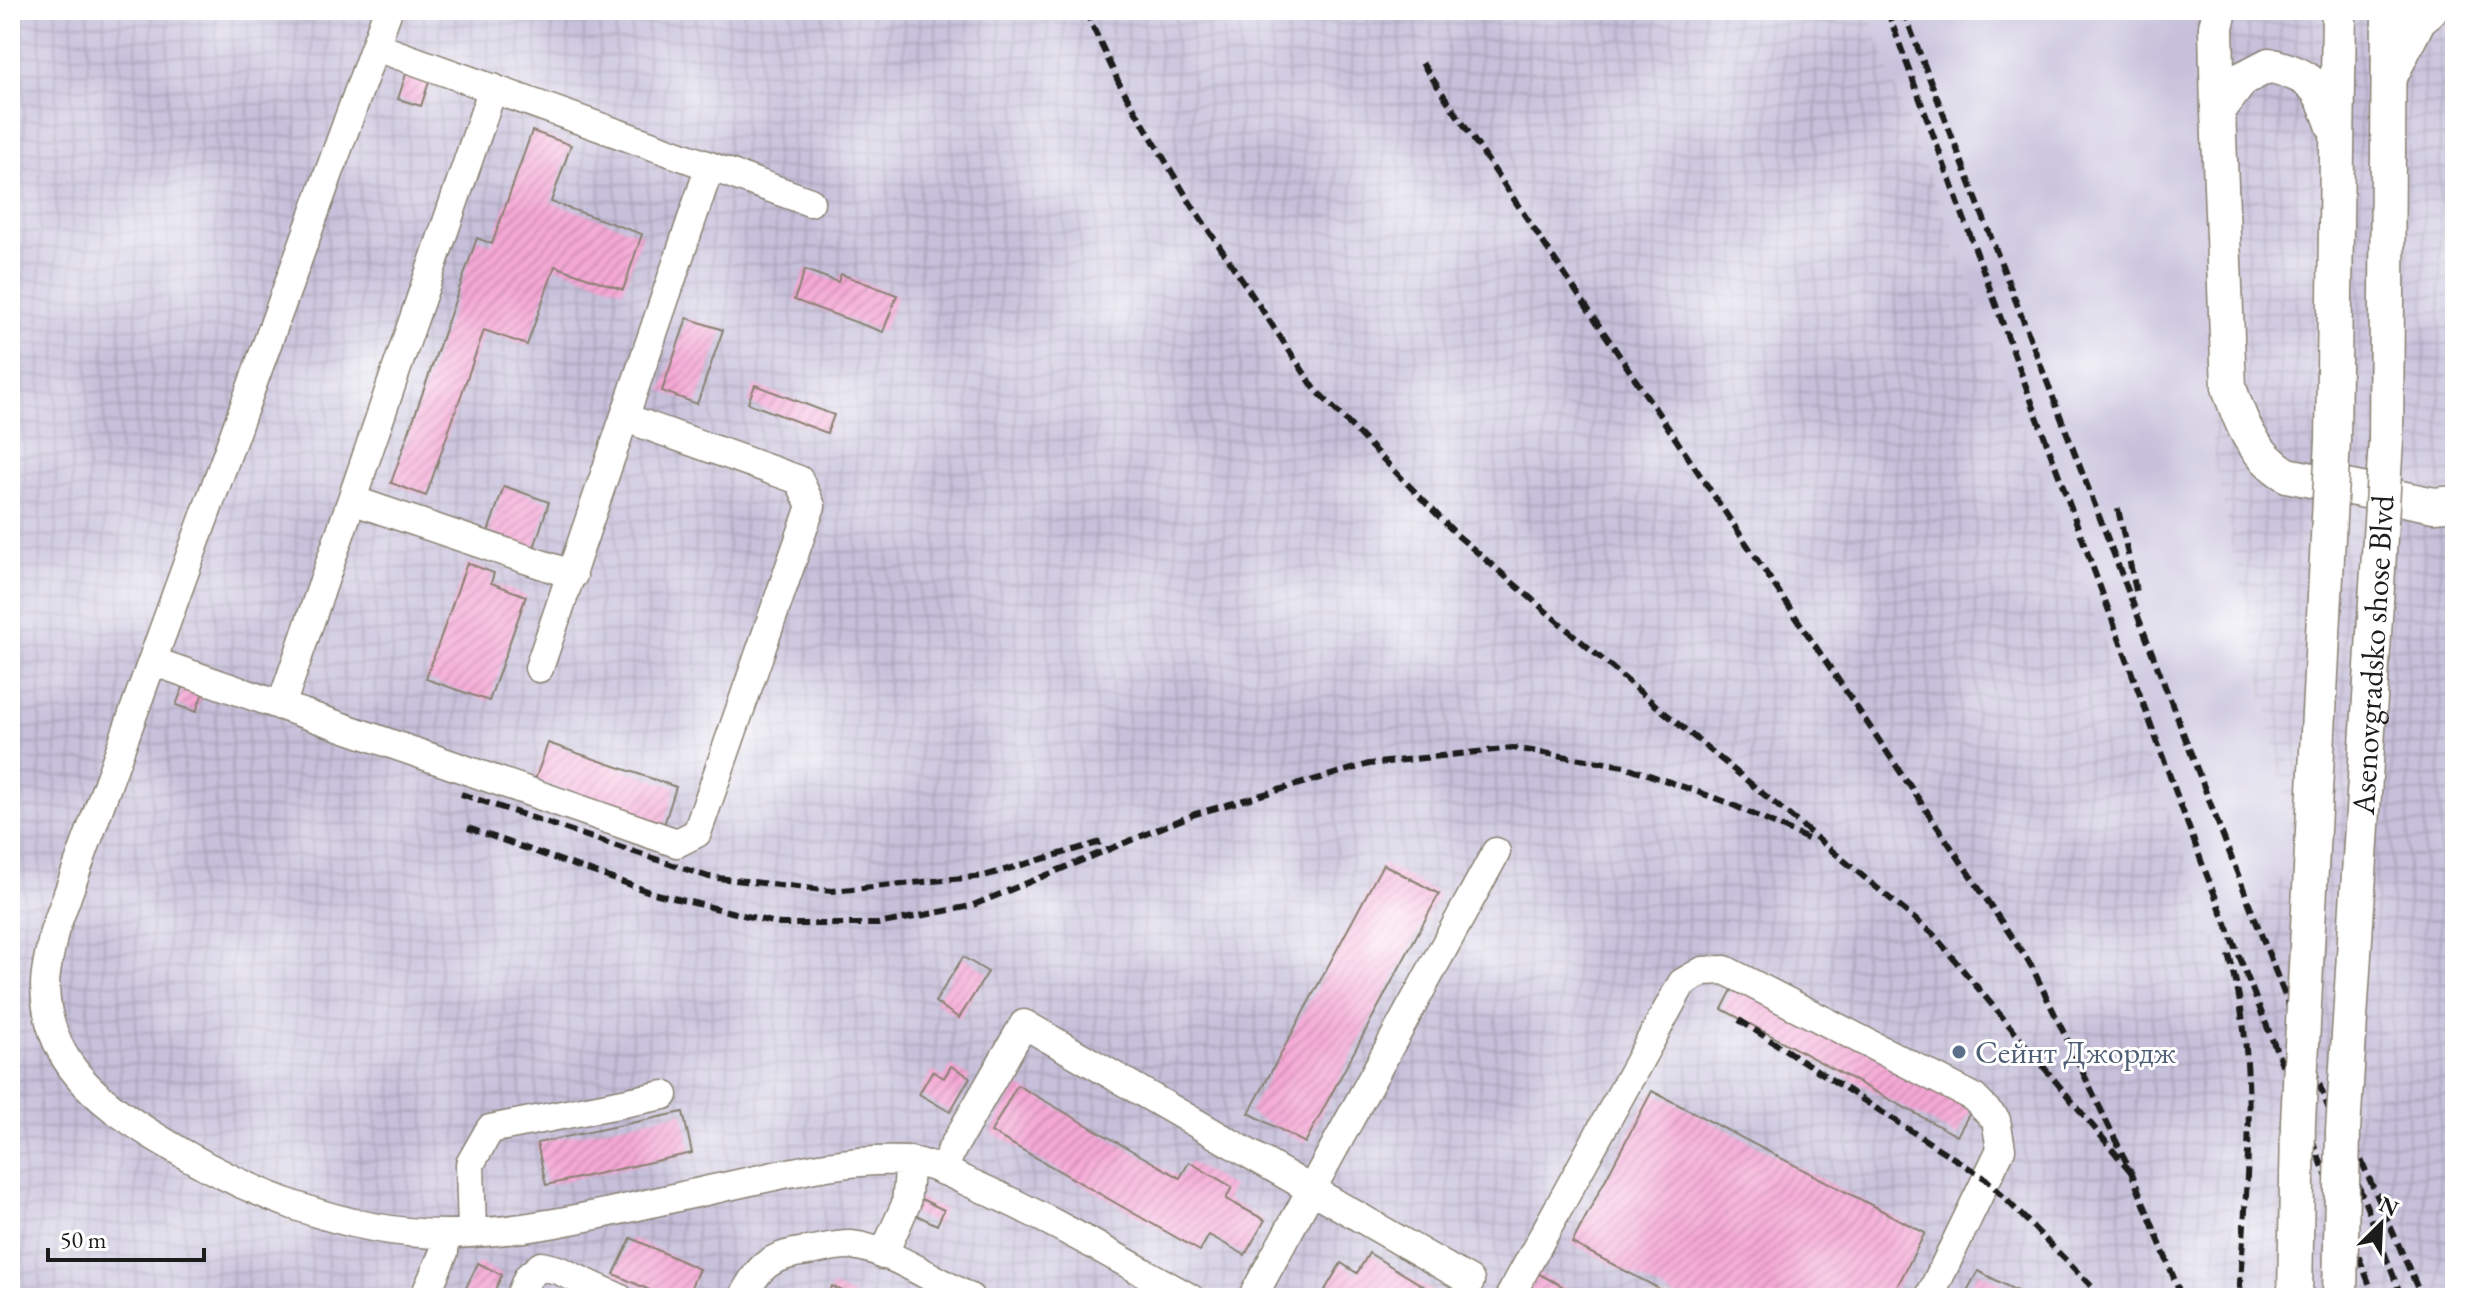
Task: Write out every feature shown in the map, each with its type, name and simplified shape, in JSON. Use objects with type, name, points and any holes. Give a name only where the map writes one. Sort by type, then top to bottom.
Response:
[{"type":"main road","points":[[2220,10],[2216,27],[2218,111],[2229,387],[2251,442],[2267,463],[2287,475],[2434,505],[2455,503]]},
{"type":"main road","name":"Asenovgradsko shose Blvd","points":[[2295,1298],[2298,1122],[2333,440],[2339,10]]},
{"type":"main road","name":"Asenovgradsko shose Blvd","points":[[2340,1298],[2343,1131],[2386,441],[2389,10]]},
{"type":"main road","points":[[2387,82],[2419,19],[2430,10]]},
{"type":"main road","points":[[2218,111],[2242,79],[2269,65],[2297,73],[2322,91],[2337,136]]},
{"type":"street","points":[[388,10],[54,932],[45,986],[55,1034],[77,1079],[117,1113],[179,1151],[292,1206],[370,1227],[458,1233],[538,1226],[851,1160],[910,1161],[943,1171],[1013,1202],[1190,1298]]},
{"type":"street","points":[[376,47],[810,202]]},
{"type":"street","points":[[281,706],[493,88]]},
{"type":"street","points":[[539,668],[710,166]]},
{"type":"street","points":[[152,661],[677,843],[697,833],[811,506],[799,480],[626,418]]},
{"type":"street","points":[[352,500],[573,575]]},
{"type":"street","points":[[1252,1298],[1496,852]]},
{"type":"street","points":[[1509,1298],[1682,983],[1703,971],[1725,970],[1973,1097],[1996,1120],[2001,1149],[1929,1298]]},
{"type":"street","points":[[943,1171],[952,1149],[1024,1024],[1470,1281]]},
{"type":"street","points":[[424,1298],[444,1252],[458,1233],[470,1164],[490,1129],[664,1095]]},
{"type":"street","points":[[883,1255],[906,1204],[910,1161]]},
{"type":"street","points":[[538,1226],[541,1266]]},
{"type":"street","points":[[743,1298],[755,1273],[767,1261],[785,1254],[850,1245],[883,1255],[970,1298]]},
{"type":"street","points":[[519,1298],[528,1277],[541,1266]]},
{"type":"street","points":[[541,1266],[558,1270],[619,1298]]},
{"type":"shaded area","points":[[10,10],[1867,10],[2216,938],[2298,861],[2214,463],[2194,10],[2455,10],[2455,1298],[10,1298]]},
{"type":"shaded area","points":[[1867,10],[2194,10],[2214,463],[2298,862],[2216,939]]},
{"type":"building","points":[[407,71],[430,79],[421,106],[398,99]]},
{"type":"building","points":[[532,131],[571,145],[551,202],[642,234],[623,290],[555,266],[527,345],[484,330],[426,496],[391,483],[477,238],[492,244]]},
{"type":"building","points":[[805,270],[838,282],[841,274],[897,295],[883,332],[794,300]]},
{"type":"building","points":[[687,318],[723,330],[697,404],[662,391]]},
{"type":"building","points":[[755,385],[834,415],[827,433],[748,403]]},
{"type":"building","points":[[504,486],[549,502],[534,548],[488,532]]},
{"type":"building","points":[[467,563],[494,573],[491,583],[526,596],[489,701],[426,679]]},
{"type":"building","points":[[184,685],[203,692],[196,712],[176,705]]},
{"type":"building","points":[[548,743],[676,787],[664,825],[535,780]]},
{"type":"building","points":[[1383,864],[1439,894],[1305,1143],[1249,1113]]},
{"type":"building","points":[[963,957],[988,972],[959,1018],[935,1002]]},
{"type":"building","points":[[1737,980],[1973,1107],[1957,1136],[1722,1009]]},
{"type":"building","points":[[951,1066],[970,1077],[950,1112],[919,1094],[932,1071],[944,1078]]},
{"type":"building","points":[[1017,1085],[1180,1178],[1189,1162],[1232,1187],[1226,1199],[1265,1220],[1245,1255],[1209,1235],[1200,1251],[991,1132]]},
{"type":"building","points":[[1652,1091],[1925,1233],[1891,1298],[1677,1298],[1572,1243]]},
{"type":"building","points":[[683,1112],[692,1153],[546,1185],[537,1143]]},
{"type":"building","points":[[919,1198],[944,1210],[937,1225],[912,1213]]},
{"type":"building","points":[[631,1238],[699,1269],[686,1298],[667,1298],[614,1274]]},
{"type":"building","points":[[1369,1253],[1443,1298],[1327,1298],[1322,1295],[1341,1263],[1357,1273]]},
{"type":"building","points":[[478,1263],[502,1275],[491,1298],[461,1298]]},
{"type":"building","points":[[1532,1270],[1584,1298],[1517,1298]]},
{"type":"building","points":[[1978,1271],[2030,1298],[1963,1298]]},
{"type":"building","points":[[832,1286],[857,1298],[826,1298]]},
{"type":"railway","points":[[1085,10],[1119,83],[1191,204],[1315,389],[1457,535],[1659,708],[1933,934],[2131,1172]]},
{"type":"railway","points":[[1887,10],[2202,863],[2375,1298]]},
{"type":"railway","points":[[1903,10],[2402,1298]]},
{"type":"railway","points":[[1422,63],[2032,967],[2131,1172],[2182,1298]]},
{"type":"railway","points":[[2118,509],[2137,595]]},
{"type":"railway","points":[[468,828],[653,893],[780,924],[878,924],[971,906],[1195,814],[1369,764],[1513,748],[1624,766],[1726,802],[1810,840]]},
{"type":"railway","points":[[461,794],[709,877],[832,891],[984,876],[1101,842]]},
{"type":"railway","points":[[2229,955],[2239,997],[2248,1082],[2249,1125],[2239,1298]]},
{"type":"railway","points":[[1739,1020],[1986,1179],[2103,1298]]},
{"type":"railway","points":[[2354,1144],[2422,1298]]},
{"type":"place","name":"Сейнт Джордж","points":[[1959,1052]]}]
